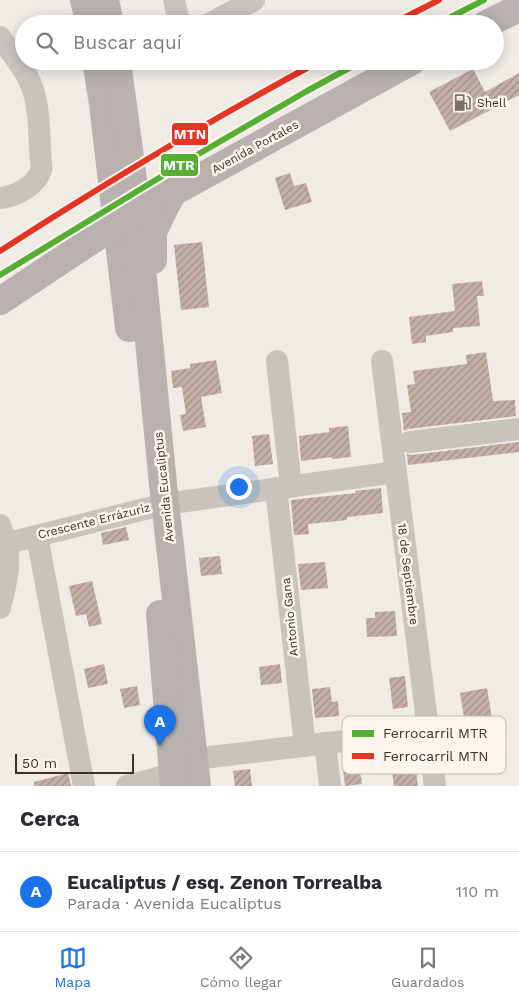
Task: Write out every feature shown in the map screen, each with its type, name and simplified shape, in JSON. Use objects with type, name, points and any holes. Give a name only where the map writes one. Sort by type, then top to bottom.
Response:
[{"type":"main road","points":[[84,0],[88,15]]},
{"type":"main road","points":[[106,0],[108,15]]},
{"type":"main road","points":[[504,15],[519,8]]},
{"type":"main road","points":[[97,70],[103,104],[143,194],[164,210],[154,232],[152,253],[170,415],[171,457],[160,498]]},
{"type":"main road","points":[[119,70],[143,194]]},
{"type":"main road","name":"Avenida Portales","points":[[0,301],[95,238],[143,194],[394,70]]},
{"type":"main road","name":"Avenida Eucaliptus","points":[[143,194],[160,498],[180,773],[197,786]]},
{"type":"street","points":[[174,0],[177,15]]},
{"type":"street","points":[[226,15],[254,0]]},
{"type":"street","points":[[0,37],[15,60]]},
{"type":"street","points":[[3,198],[17,194],[36,180],[41,171],[36,103],[32,88],[22,70]]},
{"type":"street","name":"Antonio Gana","points":[[277,361],[283,487],[315,745],[330,786]]},
{"type":"street","name":"18 de Septiembre","points":[[382,361],[426,716]]},
{"type":"street","points":[[410,442],[519,429]]},
{"type":"street","name":"Crescente Errázuriz","points":[[2,537],[37,536],[160,498],[283,487],[396,472]]},
{"type":"street","points":[[37,536],[84,786]]},
{"type":"street","points":[[0,608],[8,573],[8,560],[2,537]]},
{"type":"street","points":[[127,786],[315,745],[342,742]]},
{"type":"building","points":[[471,70],[474,70],[485,92],[519,73],[519,95],[450,131],[429,92]]},
{"type":"building","points":[[290,173],[294,186],[306,183],[312,202],[285,210],[275,178]]},
{"type":"building","points":[[202,242],[209,307],[181,310],[174,245]]},
{"type":"building","points":[[482,281],[484,296],[477,296],[480,326],[453,328],[453,332],[426,336],[426,342],[412,344],[409,317],[455,311],[452,284]]},
{"type":"building","points":[[486,352],[493,401],[515,400],[516,416],[404,431],[402,413],[411,412],[407,385],[415,384],[413,371],[467,364],[466,355]]},
{"type":"building","points":[[216,360],[222,393],[201,397],[206,427],[183,431],[180,415],[186,414],[182,387],[173,388],[171,371],[190,368],[190,364]]},
{"type":"building","points":[[348,426],[351,457],[332,459],[332,457],[301,461],[299,436],[329,432],[329,428]]},
{"type":"building","points":[[269,434],[273,464],[255,466],[252,436]]},
{"type":"building","points":[[519,442],[519,452],[408,465],[407,454],[412,455]]},
{"type":"building","points":[[381,488],[383,513],[347,517],[347,520],[308,524],[309,534],[294,535],[291,500],[356,493],[355,491]]},
{"type":"building","points":[[126,527],[129,540],[103,545],[101,533]]},
{"type":"building","points":[[220,556],[222,574],[201,576],[199,558]]},
{"type":"building","points":[[325,562],[328,588],[301,590],[298,564]]},
{"type":"building","points":[[92,581],[102,624],[89,627],[86,614],[76,616],[69,586]]},
{"type":"building","points":[[395,611],[397,636],[367,637],[366,618],[375,618],[375,612]]},
{"type":"building","points":[[104,664],[108,684],[88,688],[84,669]]},
{"type":"building","points":[[280,664],[282,683],[261,685],[259,667]]},
{"type":"building","points":[[405,676],[408,707],[393,709],[389,678]]},
{"type":"building","points":[[137,686],[140,705],[124,708],[120,689]]},
{"type":"building","points":[[330,687],[332,702],[338,701],[339,716],[315,718],[312,689]]},
{"type":"building","points":[[487,688],[492,716],[464,716],[460,693]]},
{"type":"building","points":[[250,769],[252,786],[235,786],[233,771]]},
{"type":"building","points":[[68,773],[71,786],[34,786],[34,782]]},
{"type":"building","points":[[344,774],[360,774],[362,784],[345,786]]},
{"type":"building","points":[[392,774],[416,774],[418,786],[394,786]]},
{"type":"rail line","name":"MTN","points":[[410,15],[439,0]]},
{"type":"rail line","name":"MTR","points":[[455,15],[484,0]]},
{"type":"rail line","name":"MTN","points":[[0,251],[158,153],[304,70]]},
{"type":"rail line","name":"MTR","points":[[0,275],[190,159],[346,70]]},
{"type":"place","name":"Shell","points":[[463,103]]},
{"type":"place","name":"Eucaliptus / esq. Zenon Torrealba","points":[[160,746]]}]
